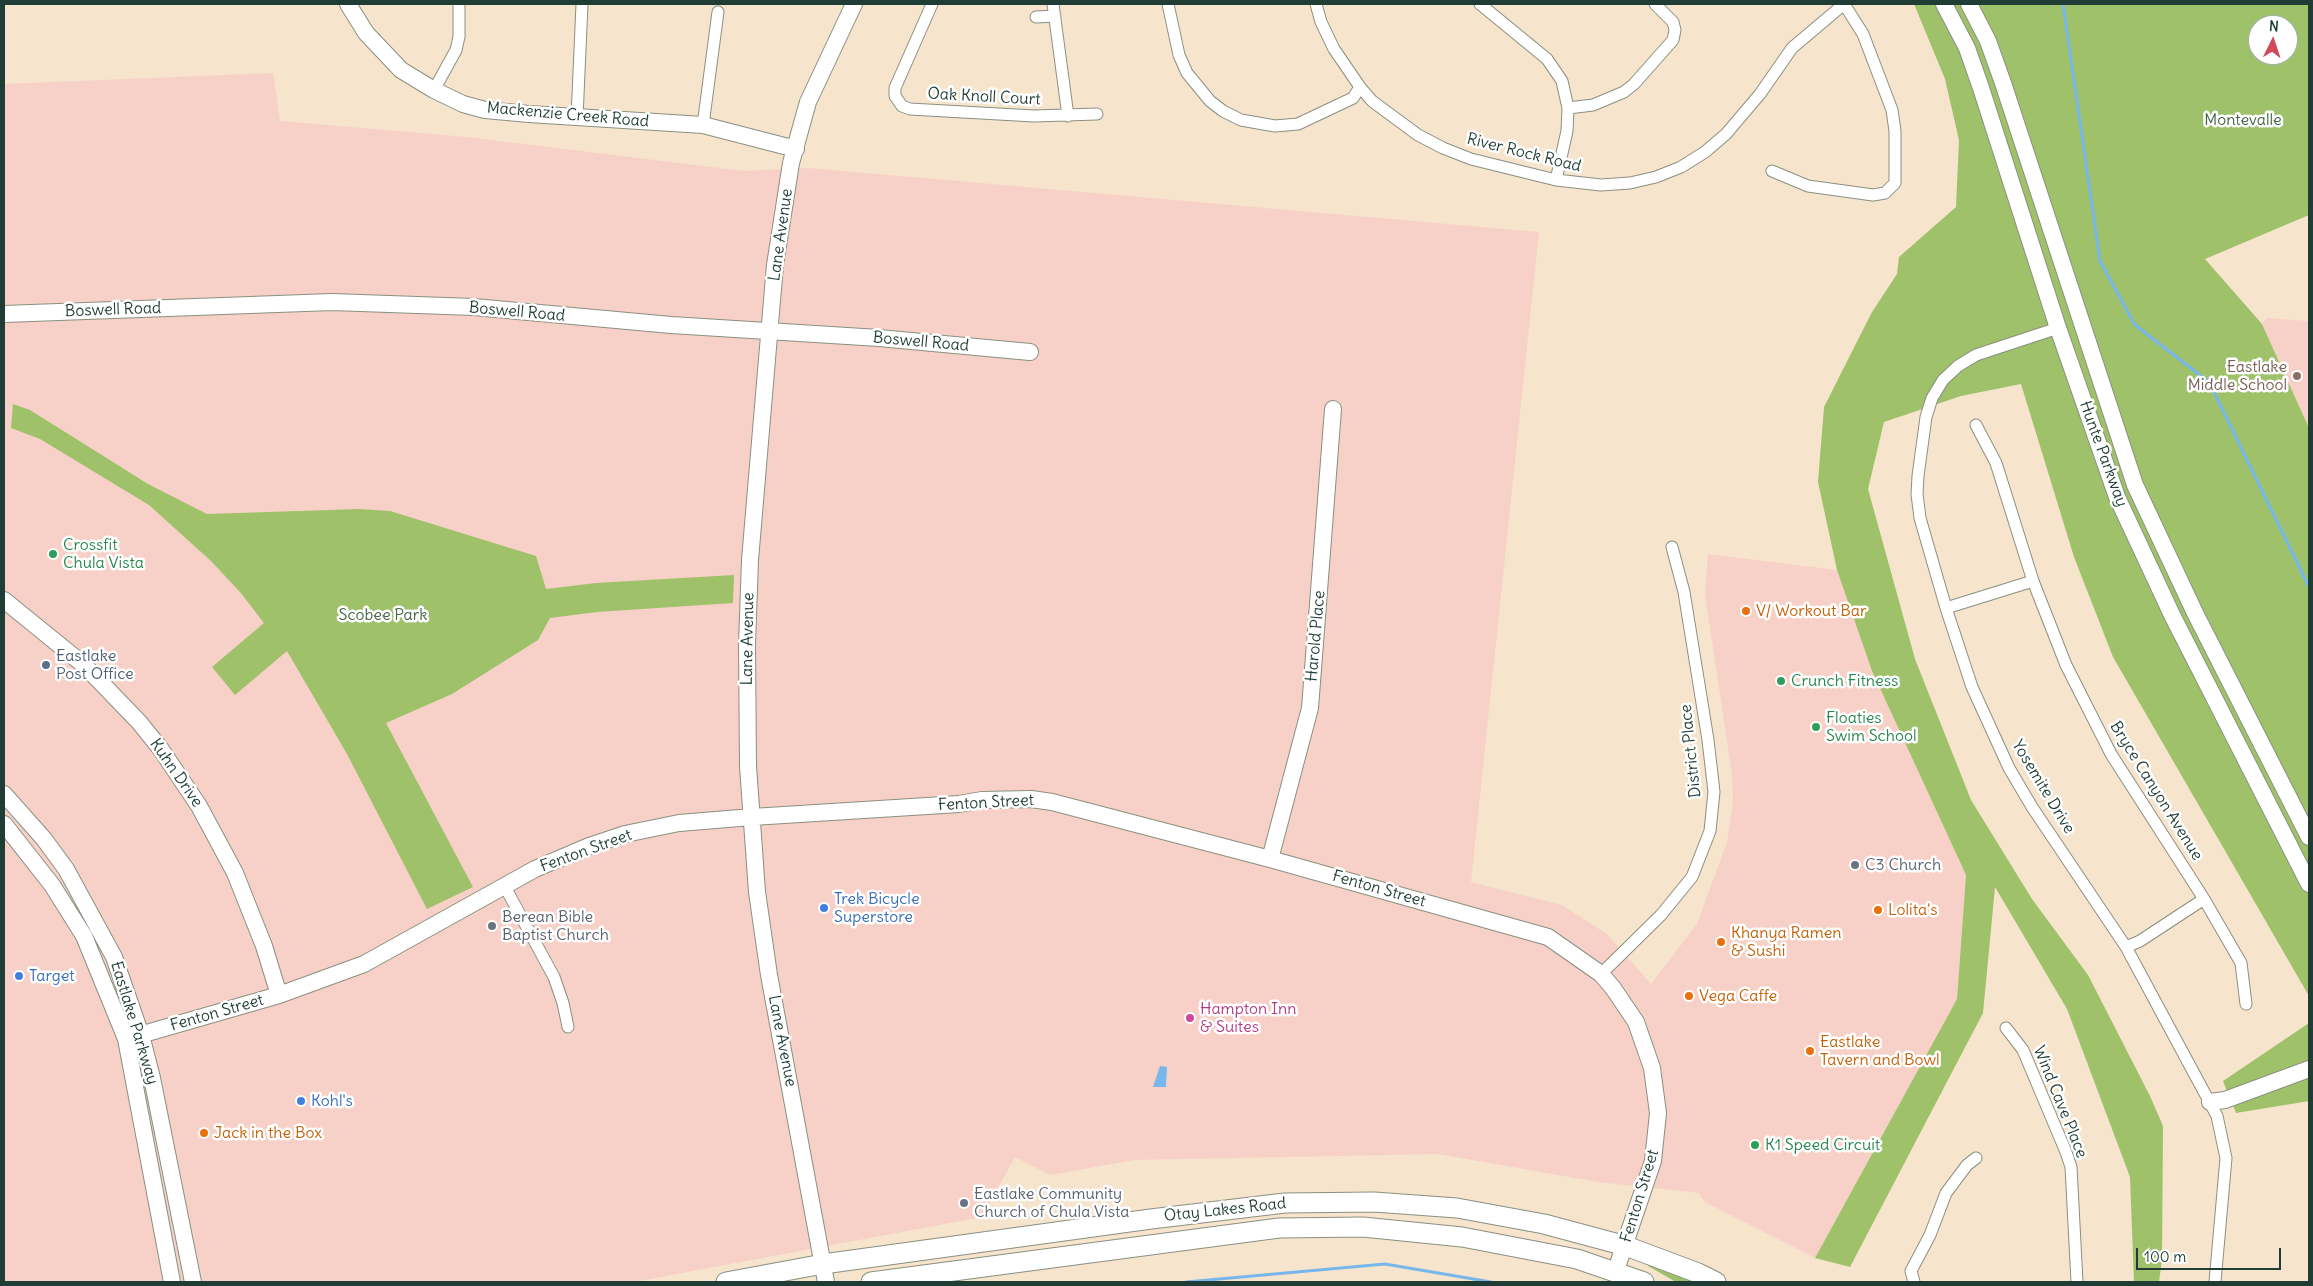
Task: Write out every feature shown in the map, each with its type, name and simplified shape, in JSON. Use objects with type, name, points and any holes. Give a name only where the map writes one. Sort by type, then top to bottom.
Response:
[{"type":"main road","name":"Otay Lakes Road","points":[[726,1282],[823,1264],[1285,1202],[1374,1202],[1457,1208],[1544,1224],[1626,1246],[1698,1273],[1716,1282]]},
{"type":"main road","name":"Otay Lakes Road","points":[[872,1282],[1289,1228],[1363,1228],[1462,1237],[1577,1259],[1644,1282]]},
{"type":"street","name":"Mackenzie Creek Road","points":[[348,4],[366,33],[401,70],[434,90],[463,104],[485,110],[577,118],[703,124],[796,149]]},
{"type":"street","points":[[434,90],[456,50],[459,37],[458,4]]},
{"type":"street","points":[[577,118],[582,4]]},
{"type":"street","name":"Lane Avenue","points":[[826,1282],[769,976],[757,892],[748,756],[748,598],[775,265],[791,163],[808,102],[854,4]]},
{"type":"street","name":"Oak Knoll Court","points":[[932,4],[895,88],[895,96],[900,103],[910,109],[1068,116],[1097,114]]},
{"type":"street","points":[[1053,4],[1068,116]]},
{"type":"street","points":[[1168,4],[1179,55],[1187,73],[1210,101],[1223,111],[1241,120],[1275,126],[1298,124],[1353,98],[1360,87]]},
{"type":"street","name":"River Rock Road","points":[[1316,4],[1321,22],[1334,49],[1360,87],[1372,101],[1418,135],[1443,148],[1471,159],[1556,180],[1594,185],[1630,183],[1656,178],[1693,160],[1726,134],[1760,94],[1792,48],[1844,4]]},
{"type":"street","points":[[1480,4],[1553,66],[1566,89],[1568,108],[1567,131],[1556,180]]},
{"type":"street","points":[[1568,108],[1593,105],[1624,92],[1634,84],[1673,40],[1674,22],[1655,4]]},
{"type":"street","points":[[1772,171],[1808,186],[1874,195],[1885,193],[1895,183],[1895,131],[1892,110],[1863,34],[1844,4]]},
{"type":"street","name":"Hunte Parkway","points":[[1944,4],[1967,48],[1981,88],[2058,328],[2116,497],[2172,615],[2309,884]]},
{"type":"street","name":"Hunte Parkway","points":[[1969,4],[1988,41],[2003,83],[2135,484],[2195,614],[2309,836]]},
{"type":"street","points":[[703,124],[718,12]]},
{"type":"street","points":[[1036,17],[1056,16]]},
{"type":"street","name":"Boswell Road","points":[[4,314],[332,302],[474,307],[671,325],[1030,352]]},
{"type":"street","name":"Yosemite Drive","points":[[2058,328],[1967,360],[1950,373],[1932,398],[1926,417],[1917,494],[1920,518],[1946,608],[1972,687],[2009,768],[2032,807],[2126,946],[2217,1116],[2226,1158],[2215,1282]]},
{"type":"street","name":"Harold Place","points":[[1270,859],[1310,708],[1333,409]]},
{"type":"street","name":"Bryce Canyon Avenue","points":[[1976,425],[1996,463],[2033,581],[2066,665],[2111,754],[2204,899],[2240,963],[2246,1004]]},
{"type":"street","name":"District Place","points":[[1601,974],[1661,915],[1692,877],[1710,831],[1714,792],[1708,740],[1684,592],[1672,547]]},
{"type":"street","points":[[1946,608],[2033,581]]},
{"type":"street","name":"Kuhn Drive","points":[[4,600],[84,665],[139,722],[160,748],[199,806],[235,873],[267,954],[279,995]]},
{"type":"street","name":"Eastlake Parkway","points":[[4,794],[44,839],[66,868],[114,957],[133,1037],[172,1282]]},
{"type":"street","name":"Fenton Street","points":[[133,1037],[279,995],[364,964],[542,866],[589,846],[623,835],[679,823],[752,817],[959,804],[982,800],[1031,799],[1052,802],[1270,859],[1548,937],[1601,974],[1614,988],[1636,1022],[1652,1068],[1657,1097],[1658,1128],[1654,1153],[1626,1246],[1616,1272]]},
{"type":"street","name":"Eastlake Parkway","points":[[4,824],[52,885],[84,936],[152,1078],[193,1282]]},
{"type":"street","points":[[505,888],[554,977],[568,1027]]},
{"type":"street","points":[[2126,946],[2140,941],[2204,899]]},
{"type":"street","name":"Wind Cave Place","points":[[2006,1028],[2023,1050],[2071,1167],[2077,1282]]},
{"type":"street","points":[[2210,1102],[2225,1100],[2309,1070]]},
{"type":"street","points":[[1914,1282],[1911,1271],[1930,1235],[1946,1192],[1967,1165],[1976,1158]]},
{"type":"shaded area","points":[[273,73],[280,121],[467,137],[744,171],[809,168],[1539,232],[1471,882],[1562,905],[1607,934],[1651,984],[1697,924],[1727,842],[1733,802],[1732,775],[1705,594],[1708,554],[1837,570],[1872,671],[1966,875],[1957,999],[1815,1258],[1705,1202],[1699,1193],[1598,1182],[1438,1154],[1134,1160],[1050,1175],[1015,1157],[982,1217],[634,1282],[4,1282],[4,84]]},
{"type":"shaded area","name":"Eastlake Middle School","points":[[2267,318],[2309,321],[2309,428],[2262,324]]},
{"type":"green space","name":"Montevalle","points":[[1914,4],[2309,4],[2309,215],[2205,259],[2262,324],[2309,428],[2309,996],[2113,657],[2074,557],[2021,384],[1961,396],[1884,422],[1868,489],[1915,659],[1971,800],[2032,899],[2088,975],[2150,1096],[2163,1126],[2162,1259],[2159,1282],[2134,1282],[2130,1177],[2067,1009],[1995,887],[1983,1013],[1850,1267],[1815,1258],[1957,999],[1966,875],[1872,671],[1837,570],[1818,482],[1824,407],[1872,312],[1897,274],[1899,257],[1956,207],[1959,140],[1945,79]]},
{"type":"green space","name":"Scobee Park","points":[[13,404],[30,410],[148,484],[207,514],[359,509],[390,511],[536,556],[546,589],[596,583],[734,575],[733,603],[597,612],[550,618],[538,640],[452,694],[386,723],[473,887],[427,909],[347,754],[287,651],[235,695],[212,667],[264,623],[240,592],[211,561],[149,505],[40,439],[11,428]]},
{"type":"green space","points":[[2309,1023],[2309,1101],[2236,1113],[2223,1081]]},
{"type":"green space","points":[[1649,1264],[1694,1282],[1676,1282],[1648,1266]]},
{"type":"water","points":[[1160,1066],[1167,1067],[1166,1087],[1153,1087]]},
{"type":"waterway","points":[[2063,4],[2100,261],[2135,325],[2209,382],[2309,587]]},
{"type":"waterway","points":[[1186,1282],[1385,1264],[1491,1282]]},
{"type":"place","name":"Eastlake Middle School","points":[[2297,376]]},
{"type":"place","name":"Crossfit Chula Vista","points":[[53,554]]},
{"type":"place","name":"V/ Workout Bar","points":[[1746,611]]},
{"type":"place","name":"Eastlake Post Office","points":[[46,665]]},
{"type":"place","name":"Crunch Fitness","points":[[1781,681]]},
{"type":"place","name":"Floaties Swim School","points":[[1816,727]]},
{"type":"place","name":"C3 Church","points":[[1855,865]]},
{"type":"place","name":"Trek Bicycle Superstore","points":[[824,908]]},
{"type":"place","name":"Lolita's","points":[[1878,910]]},
{"type":"place","name":"Berean Bible Baptist Church","points":[[492,926]]},
{"type":"place","name":"Khanya Ramen & Sushi","points":[[1721,942]]},
{"type":"place","name":"Target","points":[[19,976]]},
{"type":"place","name":"Vega Caffe","points":[[1689,996]]},
{"type":"place","name":"Hampton Inn & Suites","points":[[1190,1018]]},
{"type":"place","name":"Eastlake Tavern and Bowl","points":[[1810,1051]]},
{"type":"place","name":"Kohl's","points":[[301,1101]]},
{"type":"place","name":"Jack in the Box","points":[[204,1133]]},
{"type":"place","name":"K1 Speed Circuit","points":[[1755,1145]]},
{"type":"place","name":"Eastlake Community Church of Chula Vista","points":[[964,1203]]}]
